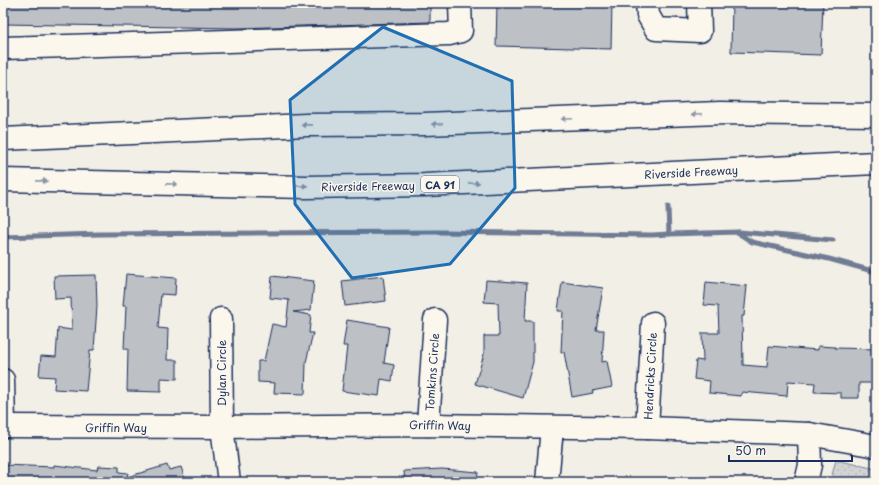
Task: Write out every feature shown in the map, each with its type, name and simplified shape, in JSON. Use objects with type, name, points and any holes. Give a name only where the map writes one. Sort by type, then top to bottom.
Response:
[{"type":"main road","points":[[3,48],[449,34],[461,31],[460,3]]},
{"type":"main road","points":[[647,3],[648,14],[656,29],[700,31],[698,3]]},
{"type":"main road","points":[[3,139],[306,125],[424,124],[720,113],[876,102]]},
{"type":"main road","points":[[720,113],[876,114]]},
{"type":"main road","name":"Riverside Freeway","points":[[3,180],[306,187],[425,185],[876,163]]},
{"type":"main road","name":"Dylan Circle","points":[[221,319],[222,427],[224,456],[229,482]]},
{"type":"main road","name":"Tomkins Circle","points":[[428,425],[435,320]]},
{"type":"main road","name":"Hendricks Circle","points":[[647,428],[653,323]]},
{"type":"main road","points":[[3,380],[4,426]]},
{"type":"main road","name":"Griffin Way","points":[[4,426],[222,427],[428,425],[552,428],[647,428],[809,434],[876,446]]},
{"type":"main road","points":[[547,482],[552,428]]},
{"type":"main road","points":[[806,482],[810,465],[809,434]]},
{"type":"highlighted area","points":[[383,27],[512,81],[515,188],[450,264],[352,278],[295,204],[290,100]]},
{"type":"shaded area","points":[[836,460],[876,469],[876,482],[830,482]]},
{"type":"building","points":[[3,3],[430,3],[430,22],[237,28],[3,24]]},
{"type":"building","points":[[497,3],[612,3],[611,49],[496,46]]},
{"type":"building","points":[[732,3],[823,3],[821,55],[731,52]]},
{"type":"building","points":[[126,274],[176,278],[175,295],[161,294],[158,328],[168,329],[167,360],[177,360],[177,379],[161,378],[161,392],[127,391],[128,349],[124,349],[126,306],[123,306]]},
{"type":"building","points":[[96,275],[97,306],[94,350],[90,350],[86,391],[54,389],[55,377],[39,376],[41,356],[56,357],[58,328],[72,330],[71,298],[55,299],[54,276]]},
{"type":"building","points":[[272,276],[314,281],[311,310],[293,312],[311,315],[309,333],[313,333],[306,362],[305,394],[274,393],[275,383],[258,382],[258,361],[264,361],[272,324],[286,327],[289,300],[270,298]]},
{"type":"building","points":[[383,276],[386,301],[345,306],[342,281]]},
{"type":"building","points":[[486,280],[527,283],[525,321],[533,321],[533,362],[523,398],[475,384],[484,354],[484,336],[499,336],[498,303],[484,302]]},
{"type":"building","points":[[562,282],[603,288],[596,330],[604,330],[602,362],[607,361],[612,387],[592,391],[593,393],[572,397],[564,352],[561,352],[563,311],[558,311]]},
{"type":"building","points":[[706,282],[747,286],[744,316],[742,316],[743,365],[767,367],[769,346],[818,350],[818,346],[875,349],[874,383],[859,383],[859,398],[841,398],[841,393],[814,392],[815,383],[788,381],[787,396],[742,392],[741,396],[709,393],[710,381],[694,379],[696,360],[703,361],[702,333],[719,333],[718,306],[704,305]]},
{"type":"building","points":[[347,320],[389,327],[384,363],[394,365],[392,381],[381,379],[379,396],[342,391],[347,346],[343,346]]},
{"type":"building","points":[[3,465],[54,467],[54,465],[97,470],[98,466],[119,467],[119,472],[128,473],[127,477],[167,465],[169,470],[181,467],[186,482],[3,482]]},
{"type":"building","points":[[442,469],[478,472],[477,482],[405,482],[404,471]]},
{"type":"waterway","points":[[3,237],[99,234],[439,232],[652,235],[669,234],[668,207]]},
{"type":"waterway","points":[[739,232],[833,240]]},
{"type":"waterway","points":[[669,234],[739,232],[752,242],[829,259],[876,272]]}]
